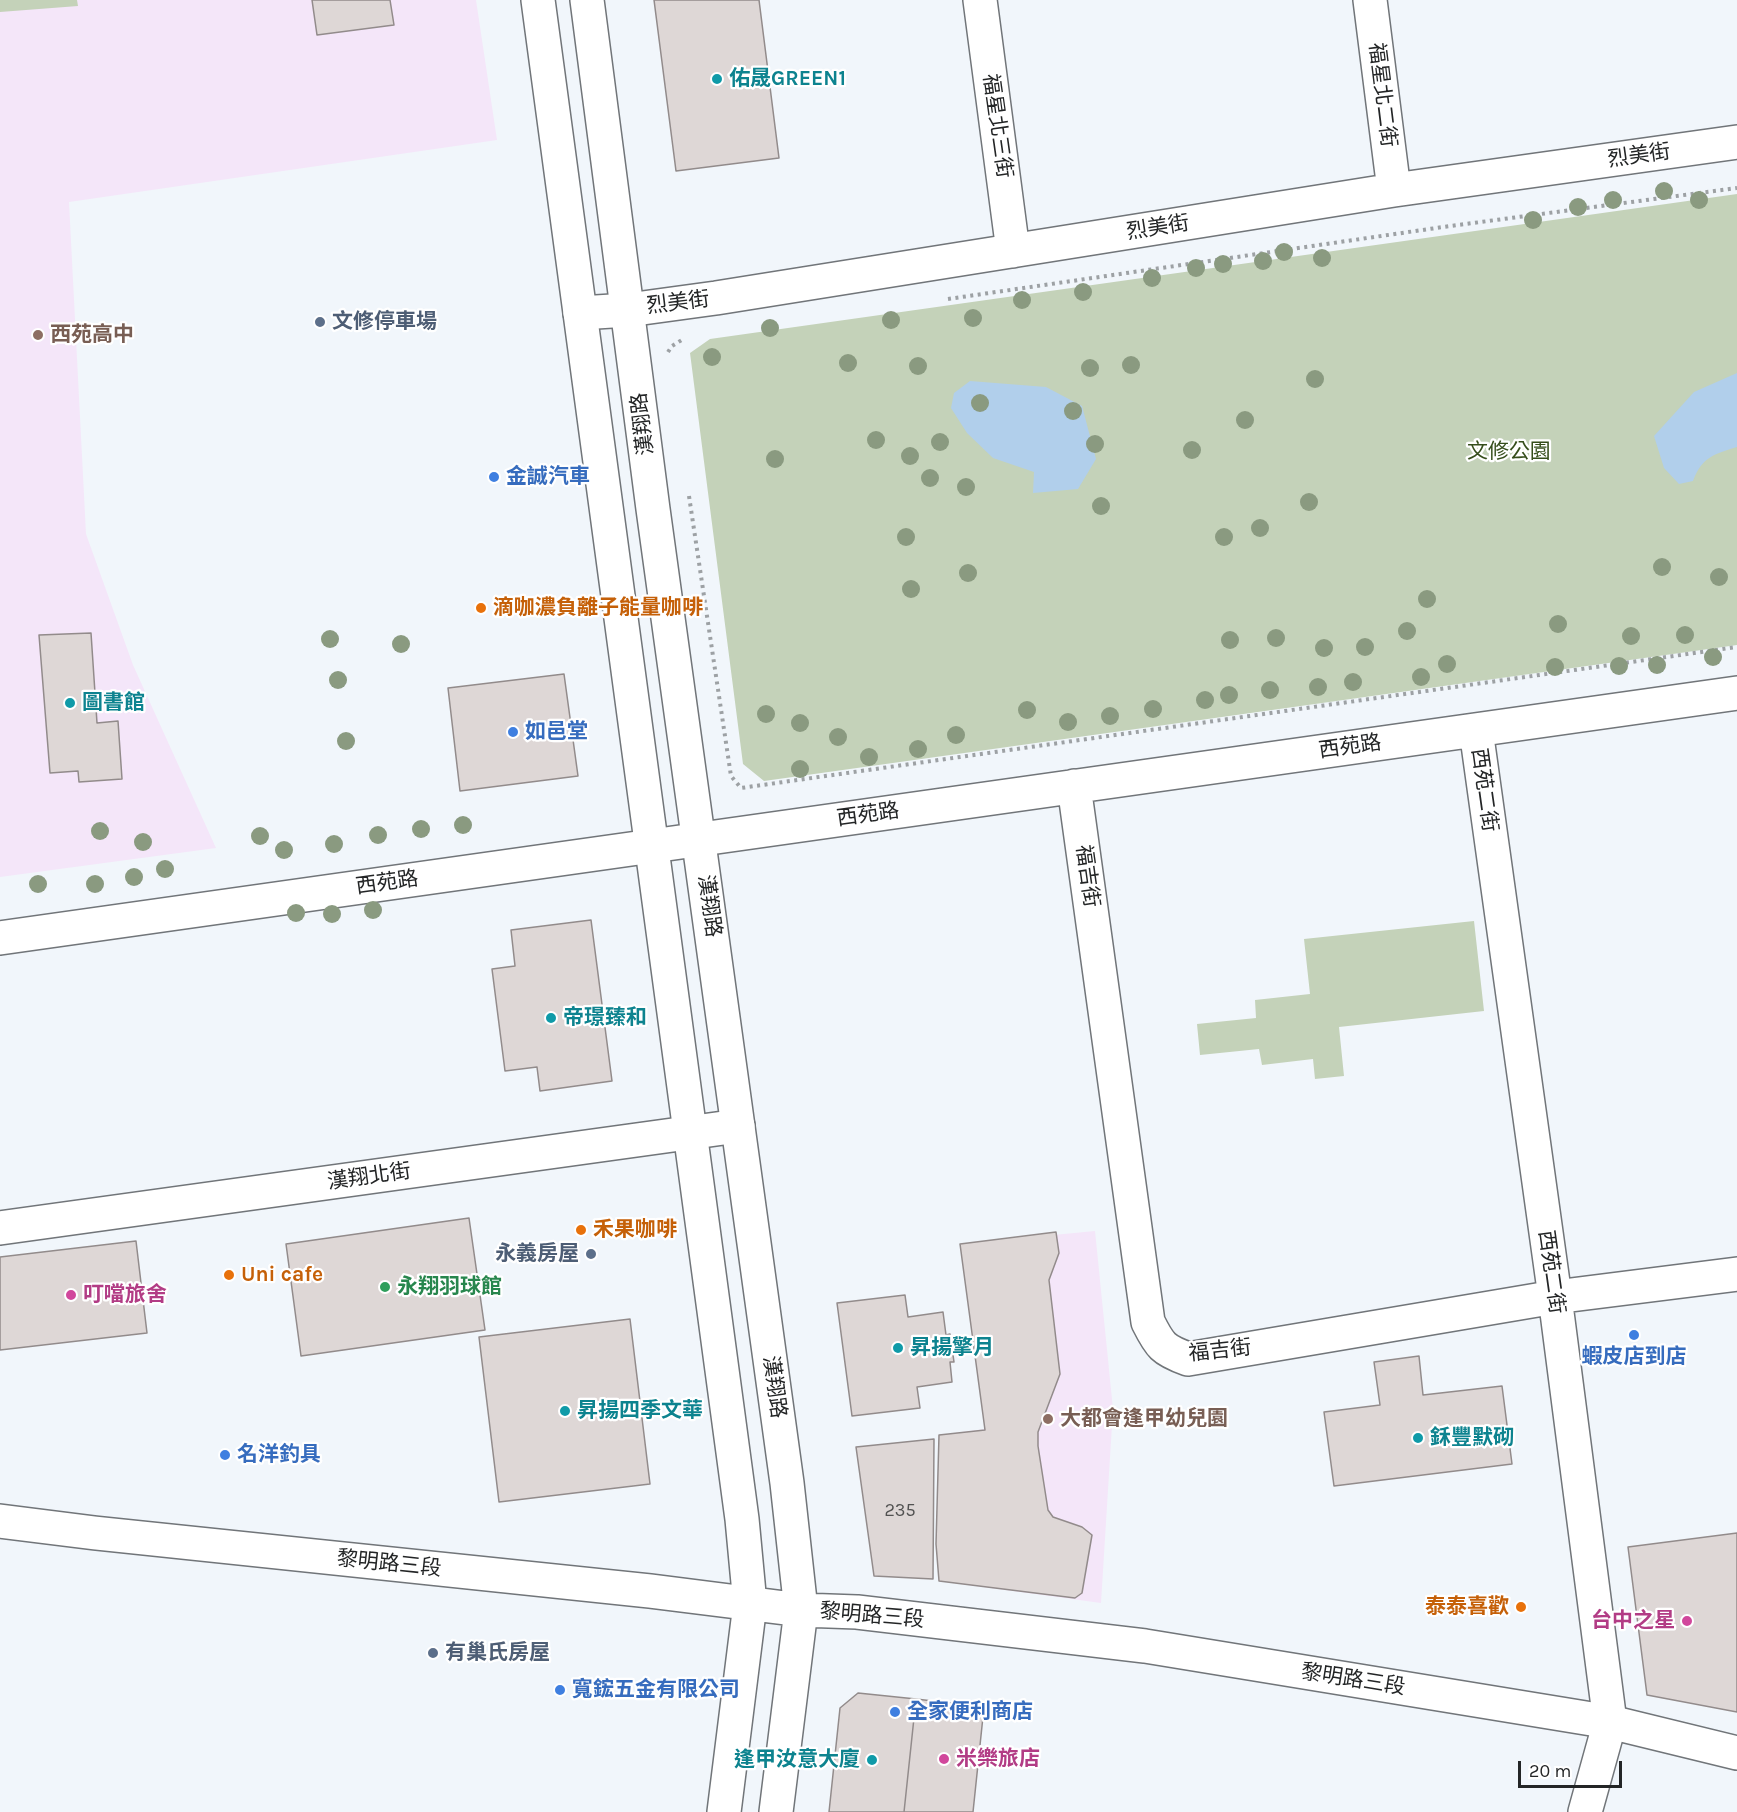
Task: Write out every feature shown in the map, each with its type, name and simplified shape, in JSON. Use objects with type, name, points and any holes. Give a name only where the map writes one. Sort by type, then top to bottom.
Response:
[{"type":"street","points":[[538,0],[742,1519],[750,1604],[724,1812]]},
{"type":"street","name":"漢翔路","points":[[586,0],[785,1471],[801,1610],[776,1812]]},
{"type":"street","name":"福星北三街","points":[[980,0],[1013,251]]},
{"type":"street","name":"福星北二街","points":[[1370,0],[1394,190]]},
{"type":"street","name":"烈美街","points":[[580,313],[628,310],[716,298],[1394,190],[1737,142]]},
{"type":"street","name":"西苑路","points":[[0,938],[1737,693]]},
{"type":"street","name":"西苑二街","points":[[1476,729],[1555,1297],[1610,1722],[1586,1812]]},
{"type":"street","name":"福吉街","points":[[1074,786],[1148,1322],[1168,1352],[1188,1359],[1555,1297],[1737,1274]]},
{"type":"street","name":"漢翔北街","points":[[0,1228],[738,1126]]},
{"type":"street","name":"黎明路三段","points":[[0,1521],[95,1533],[627,1588],[801,1610],[857,1612],[1145,1646],[1610,1722],[1737,1753]]},
{"type":"path","points":[[945,299],[1455,225],[1737,188]]},
{"type":"path","points":[[667,354],[672,346],[688,336]]},
{"type":"path","points":[[688,495],[731,776],[741,788],[1737,648]]},
{"type":"shaded area","name":"西苑高中","points":[[0,0],[476,0],[497,140],[69,202],[86,534],[133,665],[216,848],[0,877]]},
{"type":"shaded area","name":"大都會逢甲幼兒園","points":[[1095,1231],[1113,1409],[1101,1603],[939,1581],[936,1544],[939,1435],[985,1429],[960,1244]]},
{"type":"green space","points":[[0,0],[77,0],[78,6],[0,12]]},
{"type":"green space","name":"文修公園","points":[[1737,194],[1737,645],[764,781],[743,764],[690,353],[710,339]]},
{"type":"green space","points":[[1474,921],[1484,1011],[1339,1027],[1344,1076],[1315,1079],[1313,1059],[1262,1065],[1259,1049],[1200,1055],[1197,1024],[1256,1018],[1255,1000],[1310,994],[1304,939]]},
{"type":"water","points":[[1737,373],[1737,447],[1710,458],[1700,467],[1693,481],[1679,484],[1664,468],[1654,436],[1694,392]]},
{"type":"water","points":[[970,381],[1046,387],[1082,406],[1096,459],[1078,489],[1033,493],[1034,472],[993,458],[967,433],[951,408],[954,393]]},
{"type":"building","points":[[312,0],[390,0],[394,25],[317,35]]},
{"type":"building","name":"佑晟GREEN1","points":[[654,0],[759,0],[779,158],[676,171]]},
{"type":"building","name":"圖書館","points":[[91,633],[97,723],[118,721],[122,779],[79,782],[78,771],[50,773],[39,635]]},
{"type":"building","name":"如邑堂","points":[[564,674],[578,776],[460,791],[448,688]]},
{"type":"building","name":"帝璟臻和","points":[[591,920],[612,1081],[540,1091],[537,1067],[505,1071],[492,969],[515,966],[511,930]]},
{"type":"building","name":"永翔羽球館","points":[[469,1218],[485,1330],[301,1356],[286,1244]]},
{"type":"building","name":"大都會逢甲幼兒園","points":[[1056,1232],[1059,1253],[1049,1280],[1060,1374],[1038,1432],[1038,1446],[1048,1510],[1053,1517],[1082,1527],[1092,1535],[1082,1593],[1075,1598],[939,1581],[936,1544],[939,1435],[985,1430],[960,1244]]},
{"type":"building","name":"叮噹旅舍","points":[[136,1241],[147,1333],[0,1350],[0,1257]]},
{"type":"building","name":"昇揚擎月","points":[[905,1295],[908,1317],[943,1312],[946,1335],[950,1334],[954,1362],[950,1362],[952,1382],[917,1387],[920,1408],[852,1416],[837,1303]]},
{"type":"building","name":"昇揚四季文華","points":[[630,1319],[650,1484],[499,1502],[479,1337]]},
{"type":"building","name":"鉌豐默砌","points":[[1419,1356],[1423,1395],[1502,1386],[1512,1464],[1334,1486],[1324,1412],[1380,1405],[1374,1362]]},
{"type":"building","points":[[934,1439],[933,1579],[874,1576],[856,1447]]},
{"type":"building","name":"台中之星","points":[[1737,1533],[1737,1712],[1647,1695],[1628,1547]]},
{"type":"building","name":"逢甲汝意大廈","points":[[858,1693],[916,1699],[904,1812],[829,1812],[840,1708]]},
{"type":"building","name":"米樂旅店","points":[[916,1699],[984,1707],[973,1812],[904,1812]]},
{"type":"place","name":"佑晟GREEN1","points":[[717,79]]},
{"type":"place","name":"文修停車場","points":[[320,322]]},
{"type":"place","name":"西苑高中","points":[[38,335]]},
{"type":"place","name":"金誠汽車","points":[[494,477]]},
{"type":"place","name":"滴咖濃負離子能量咖啡","points":[[481,608]]},
{"type":"place","name":"圖書館","points":[[70,703]]},
{"type":"place","name":"如邑堂","points":[[513,732]]},
{"type":"place","name":"帝璟臻和","points":[[551,1018]]},
{"type":"place","name":"禾果咖啡","points":[[581,1230]]},
{"type":"place","name":"永義房屋","points":[[591,1254]]},
{"type":"place","name":"Uni cafe","points":[[229,1275]]},
{"type":"place","name":"永翔羽球館","points":[[385,1287]]},
{"type":"place","name":"叮噹旅舍","points":[[71,1295]]},
{"type":"place","name":"蝦皮店到店","points":[[1634,1335]]},
{"type":"place","name":"昇揚擎月","points":[[898,1348]]},
{"type":"place","name":"昇揚四季文華","points":[[565,1411]]},
{"type":"place","name":"大都會逢甲幼兒園","points":[[1048,1419]]},
{"type":"place","name":"鉌豐默砌","points":[[1418,1438]]},
{"type":"place","name":"名洋釣具","points":[[225,1455]]},
{"type":"place","name":"泰泰喜歡","points":[[1521,1607]]},
{"type":"place","name":"台中之星","points":[[1687,1621]]},
{"type":"place","name":"有巢氏房屋","points":[[433,1653]]},
{"type":"place","name":"寬鋐五金有限公司","points":[[560,1690]]},
{"type":"place","name":"全家便利商店","points":[[895,1712]]},
{"type":"place","name":"米樂旅店","points":[[944,1759]]},
{"type":"place","name":"逢甲汝意大廈","points":[[872,1760]]}]
